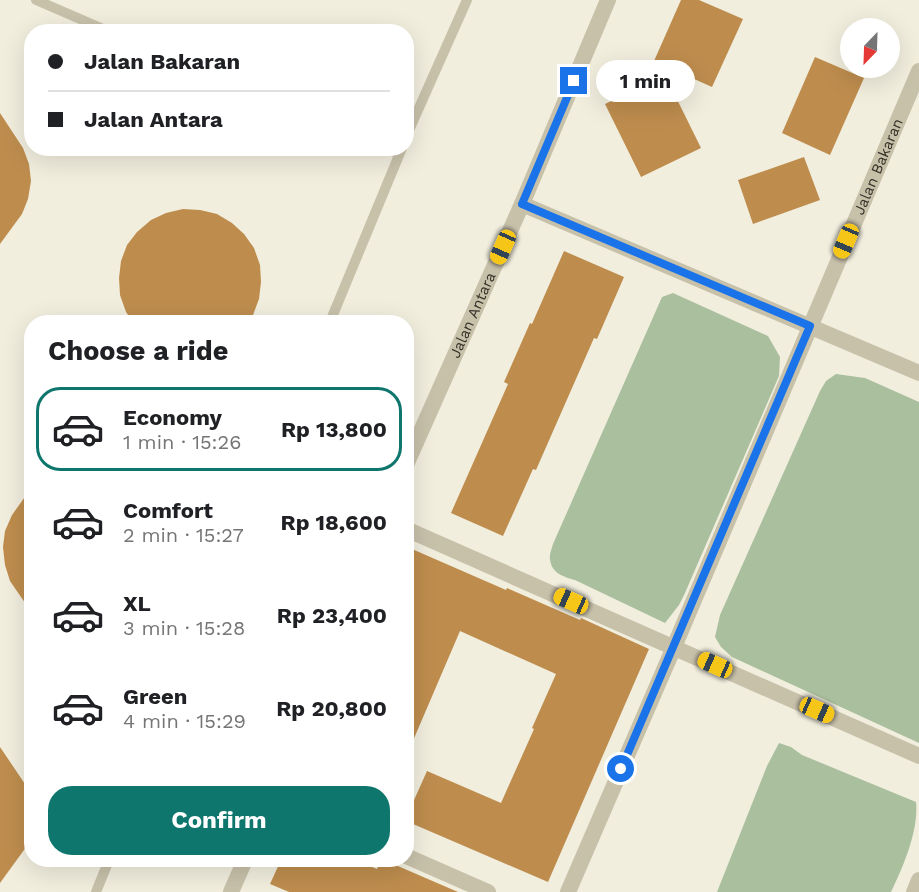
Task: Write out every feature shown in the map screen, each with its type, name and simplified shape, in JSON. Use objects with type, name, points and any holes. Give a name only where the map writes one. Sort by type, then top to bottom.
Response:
[{"type":"street","name":"Jalan Antara","points":[[414,447],[522,204],[608,0]]},
{"type":"street","name":"Jalan Bakaran","points":[[568,892],[919,70]]},
{"type":"street","points":[[522,204],[919,373]]},
{"type":"street","points":[[414,533],[919,756]]},
{"type":"street","points":[[414,860],[488,892]]},
{"type":"street","points":[[231,892],[241,867]]},
{"type":"street","points":[[914,892],[919,880]]},
{"type":"lane","points":[[36,0],[92,24]]},
{"type":"lane","points":[[414,120],[467,0]]},
{"type":"lane","points":[[333,315],[398,156]]},
{"type":"lane","points":[[96,892],[106,867]]},
{"type":"green space","points":[[673,293],[768,336],[780,357],[779,376],[685,593],[665,623],[559,574],[551,564],[550,554],[662,297]]},
{"type":"green space","points":[[836,374],[865,378],[919,402],[919,743],[732,657],[721,647],[715,637],[720,615],[820,391],[826,381]]},
{"type":"green space","points":[[779,743],[791,747],[802,755],[916,802],[913,836],[891,892],[717,892],[767,766]]},
{"type":"building","points":[[681,0],[699,0],[743,19],[712,87],[654,61]]},
{"type":"building","points":[[815,57],[840,68],[840,78],[864,78],[830,155],[782,133]]},
{"type":"building","points":[[665,75],[701,148],[641,177],[605,104]]},
{"type":"building","points":[[0,113],[23,148],[24,156],[29,164],[31,181],[28,199],[22,214],[0,244]]},
{"type":"building","points":[[804,157],[820,200],[753,224],[738,180]]},
{"type":"building","points":[[183,209],[217,214],[244,234],[254,248],[260,265],[259,299],[253,315],[128,315],[120,295],[121,261],[127,245],[137,232],[151,220]]},
{"type":"building","points":[[564,251],[624,277],[597,339],[594,338],[536,470],[533,469],[503,536],[451,513],[508,384],[504,382]]},
{"type":"building","points":[[24,498],[24,601],[10,581],[5,565],[3,547],[5,531],[12,515]]},
{"type":"building","points":[[414,550],[506,590],[507,588],[580,620],[581,618],[649,649],[548,882],[414,824],[414,800],[427,771],[501,803],[556,674],[460,631],[414,738]]},
{"type":"building","points":[[0,747],[24,783],[24,850],[0,883]]},
{"type":"building","points":[[278,867],[372,867],[377,869],[378,867],[400,867],[458,892],[289,892],[270,884]]},
{"type":"route","points":[[574,81],[522,204],[810,326],[621,769]]}]
